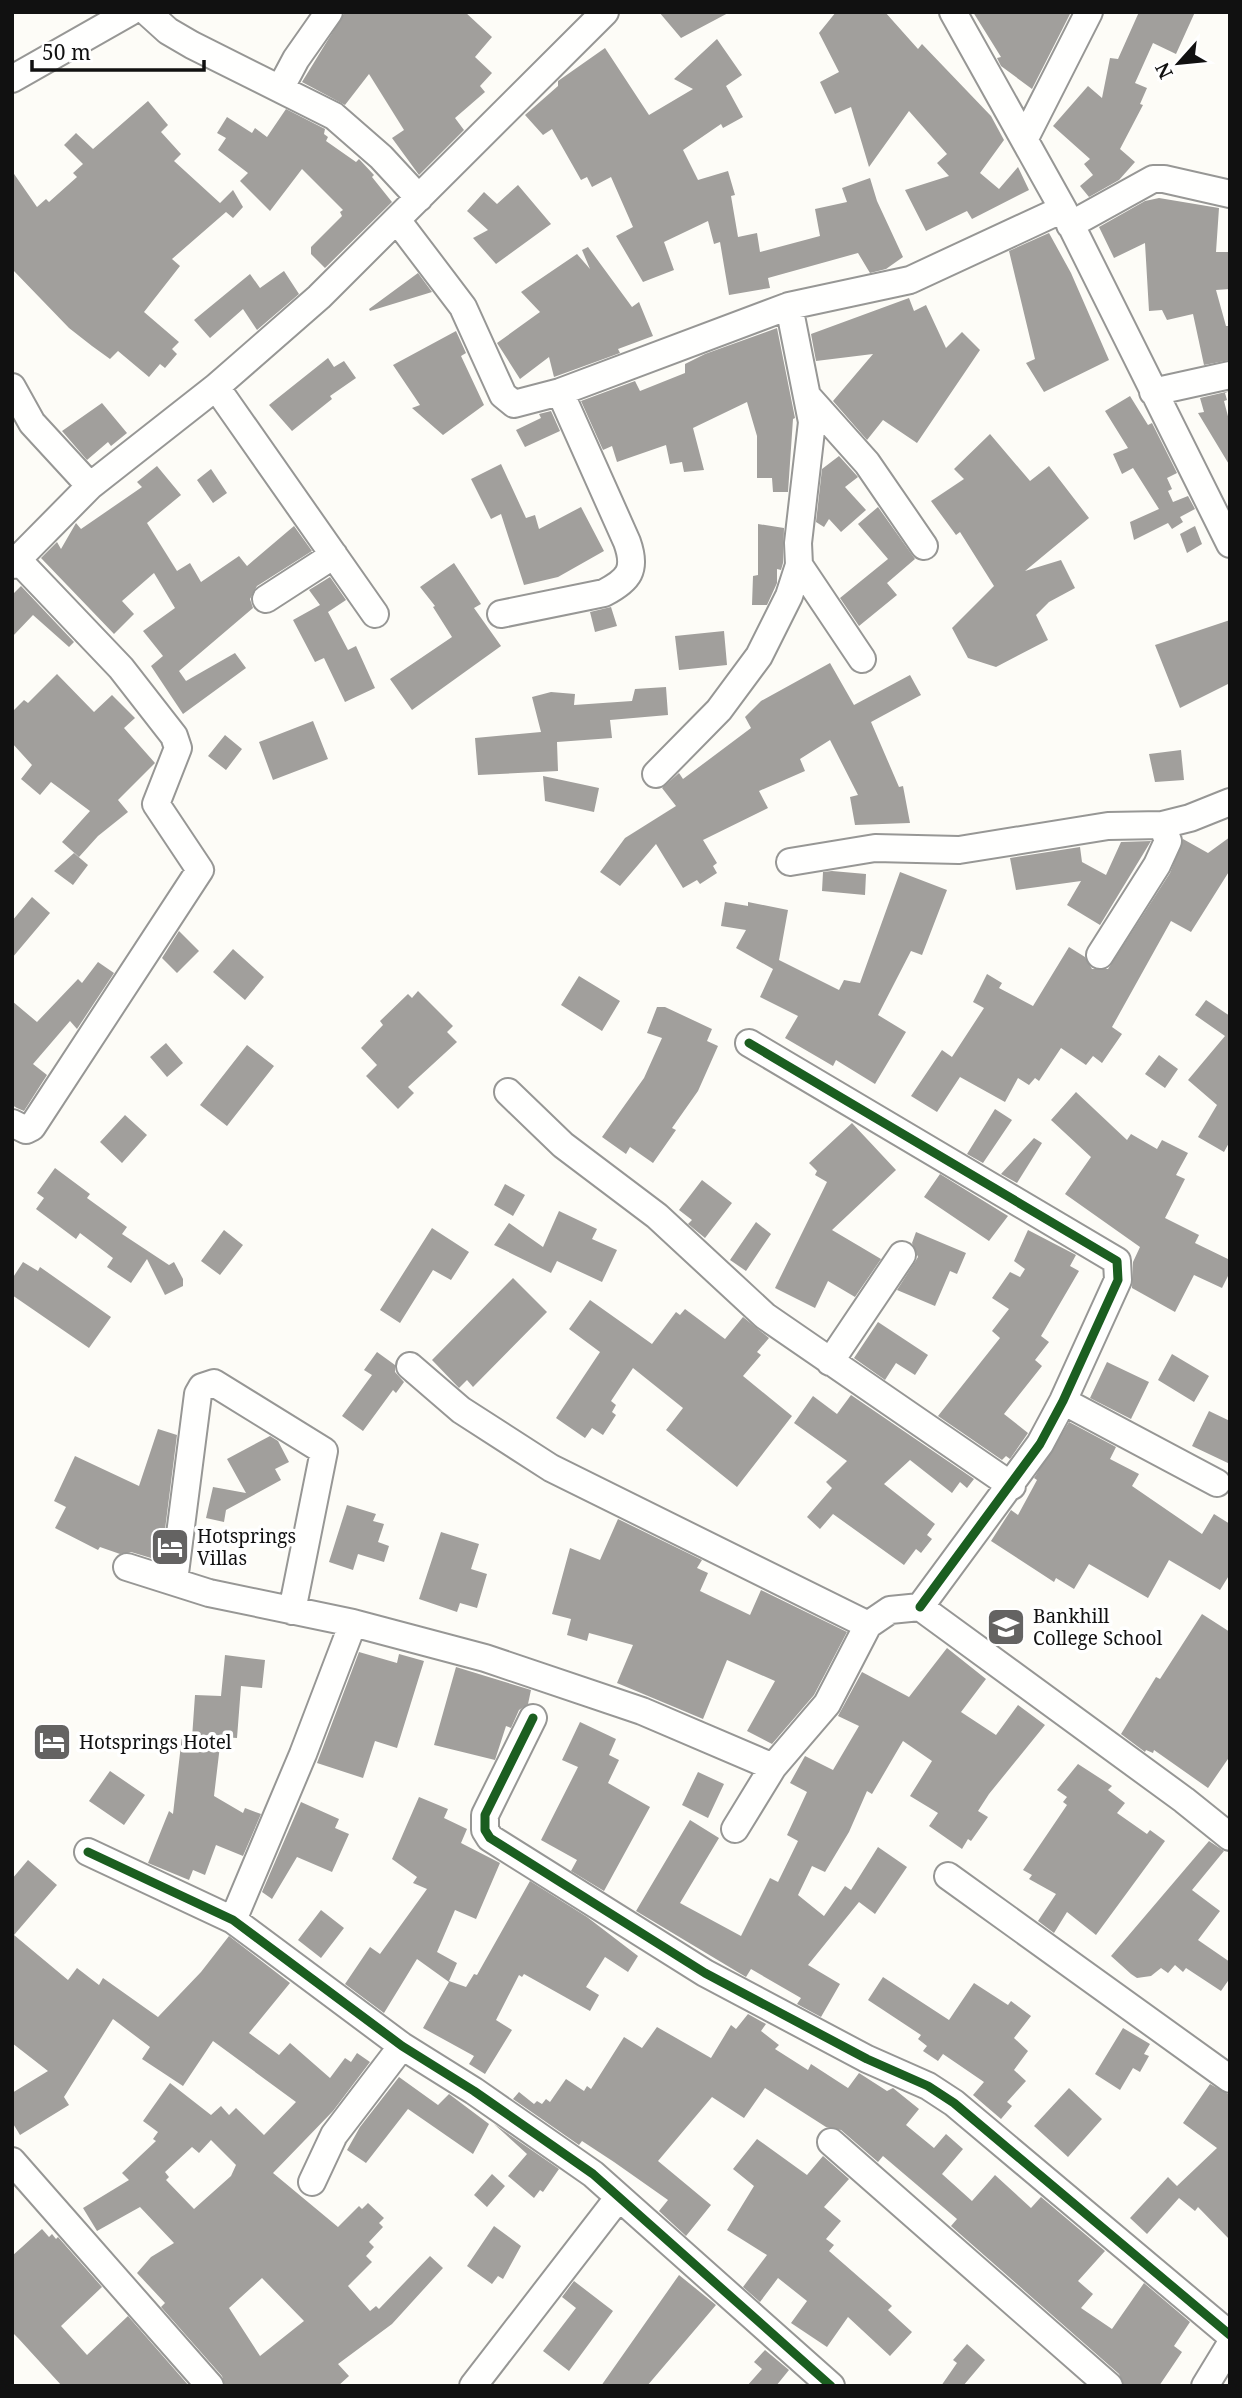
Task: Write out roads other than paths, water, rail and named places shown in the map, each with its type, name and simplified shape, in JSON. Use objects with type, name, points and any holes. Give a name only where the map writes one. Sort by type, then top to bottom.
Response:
[{"type":"street","points":[[12,79],[130,12]]},
{"type":"street","points":[[147,12],[168,31],[192,46],[334,116],[381,157],[419,198]]},
{"type":"street","points":[[280,89],[296,59],[329,12]]},
{"type":"street","points":[[12,1123],[26,1130],[32,1127],[200,870],[156,804],[178,748],[174,736],[121,668],[15,562],[90,486],[216,387],[319,297],[606,12]]},
{"type":"street","points":[[953,12],[1025,138],[1230,544]]},
{"type":"street","points":[[1025,138],[1089,12]]},
{"type":"street","points":[[397,220],[463,307],[503,395],[514,404],[560,392],[789,306],[910,280],[1153,179],[1164,179],[1230,194]]},
{"type":"street","points":[[656,774],[719,710],[759,656],[789,596],[799,565],[798,543],[812,422],[789,306]]},
{"type":"street","points":[[1153,392],[1230,375]]},
{"type":"street","points":[[12,387],[32,423],[90,486]]},
{"type":"street","points":[[216,387],[375,614]]},
{"type":"street","points":[[501,614],[604,593],[619,585],[630,572],[633,558],[627,542],[560,392]]},
{"type":"street","points":[[808,397],[867,463],[924,546]]},
{"type":"street","points":[[266,599],[334,555]]},
{"type":"street","points":[[799,565],[862,659]]},
{"type":"street","points":[[790,862],[875,848],[959,850],[1108,827],[1162,825],[1190,818],[1230,802]]},
{"type":"street","points":[[1100,955],[1157,865],[1168,841],[1162,825]]},
{"type":"street","points":[[749,1043],[1117,1261],[1118,1280],[1063,1401],[1012,1486],[920,1607]]},
{"type":"street","points":[[508,1092],[563,1145],[657,1216],[765,1316],[1012,1486]]},
{"type":"street","points":[[830,1362],[902,1255]]},
{"type":"street","points":[[410,1366],[461,1410],[551,1468],[868,1625]]},
{"type":"street","points":[[174,1581],[198,1394],[202,1387],[214,1383],[324,1451],[292,1611]]},
{"type":"street","points":[[1063,1401],[1217,1483]]},
{"type":"street","points":[[127,1567],[209,1593],[354,1623],[485,1658],[642,1711],[773,1767]]},
{"type":"street","points":[[735,1829],[773,1767],[827,1704],[868,1625],[890,1610],[920,1607],[1184,1800],[1230,1838]]},
{"type":"street","points":[[233,1920],[303,1754],[354,1623]]},
{"type":"street","points":[[533,1718],[485,1815],[485,1830],[490,1838],[705,1973],[867,2059],[928,2086],[954,2103],[1230,2335]]},
{"type":"street","points":[[88,1852],[233,1920],[402,2046],[496,2106],[593,2174],[831,2386]]},
{"type":"street","points":[[948,1876],[1230,2079]]},
{"type":"street","points":[[312,2182],[334,2135],[402,2046]]},
{"type":"street","points":[[831,2142],[1109,2386]]},
{"type":"street","points":[[12,2161],[210,2386]]},
{"type":"street","points":[[473,2386],[619,2197]]},
{"type":"street","points":[[1205,2386],[1230,2345]]},
{"type":"place","name":"Hotsprings Villas","points":[[170,1547]]},
{"type":"place","name":"Bankhill College School","points":[[1006,1627]]},
{"type":"place","name":"Hotsprings Hotel","points":[[52,1742]]}]
